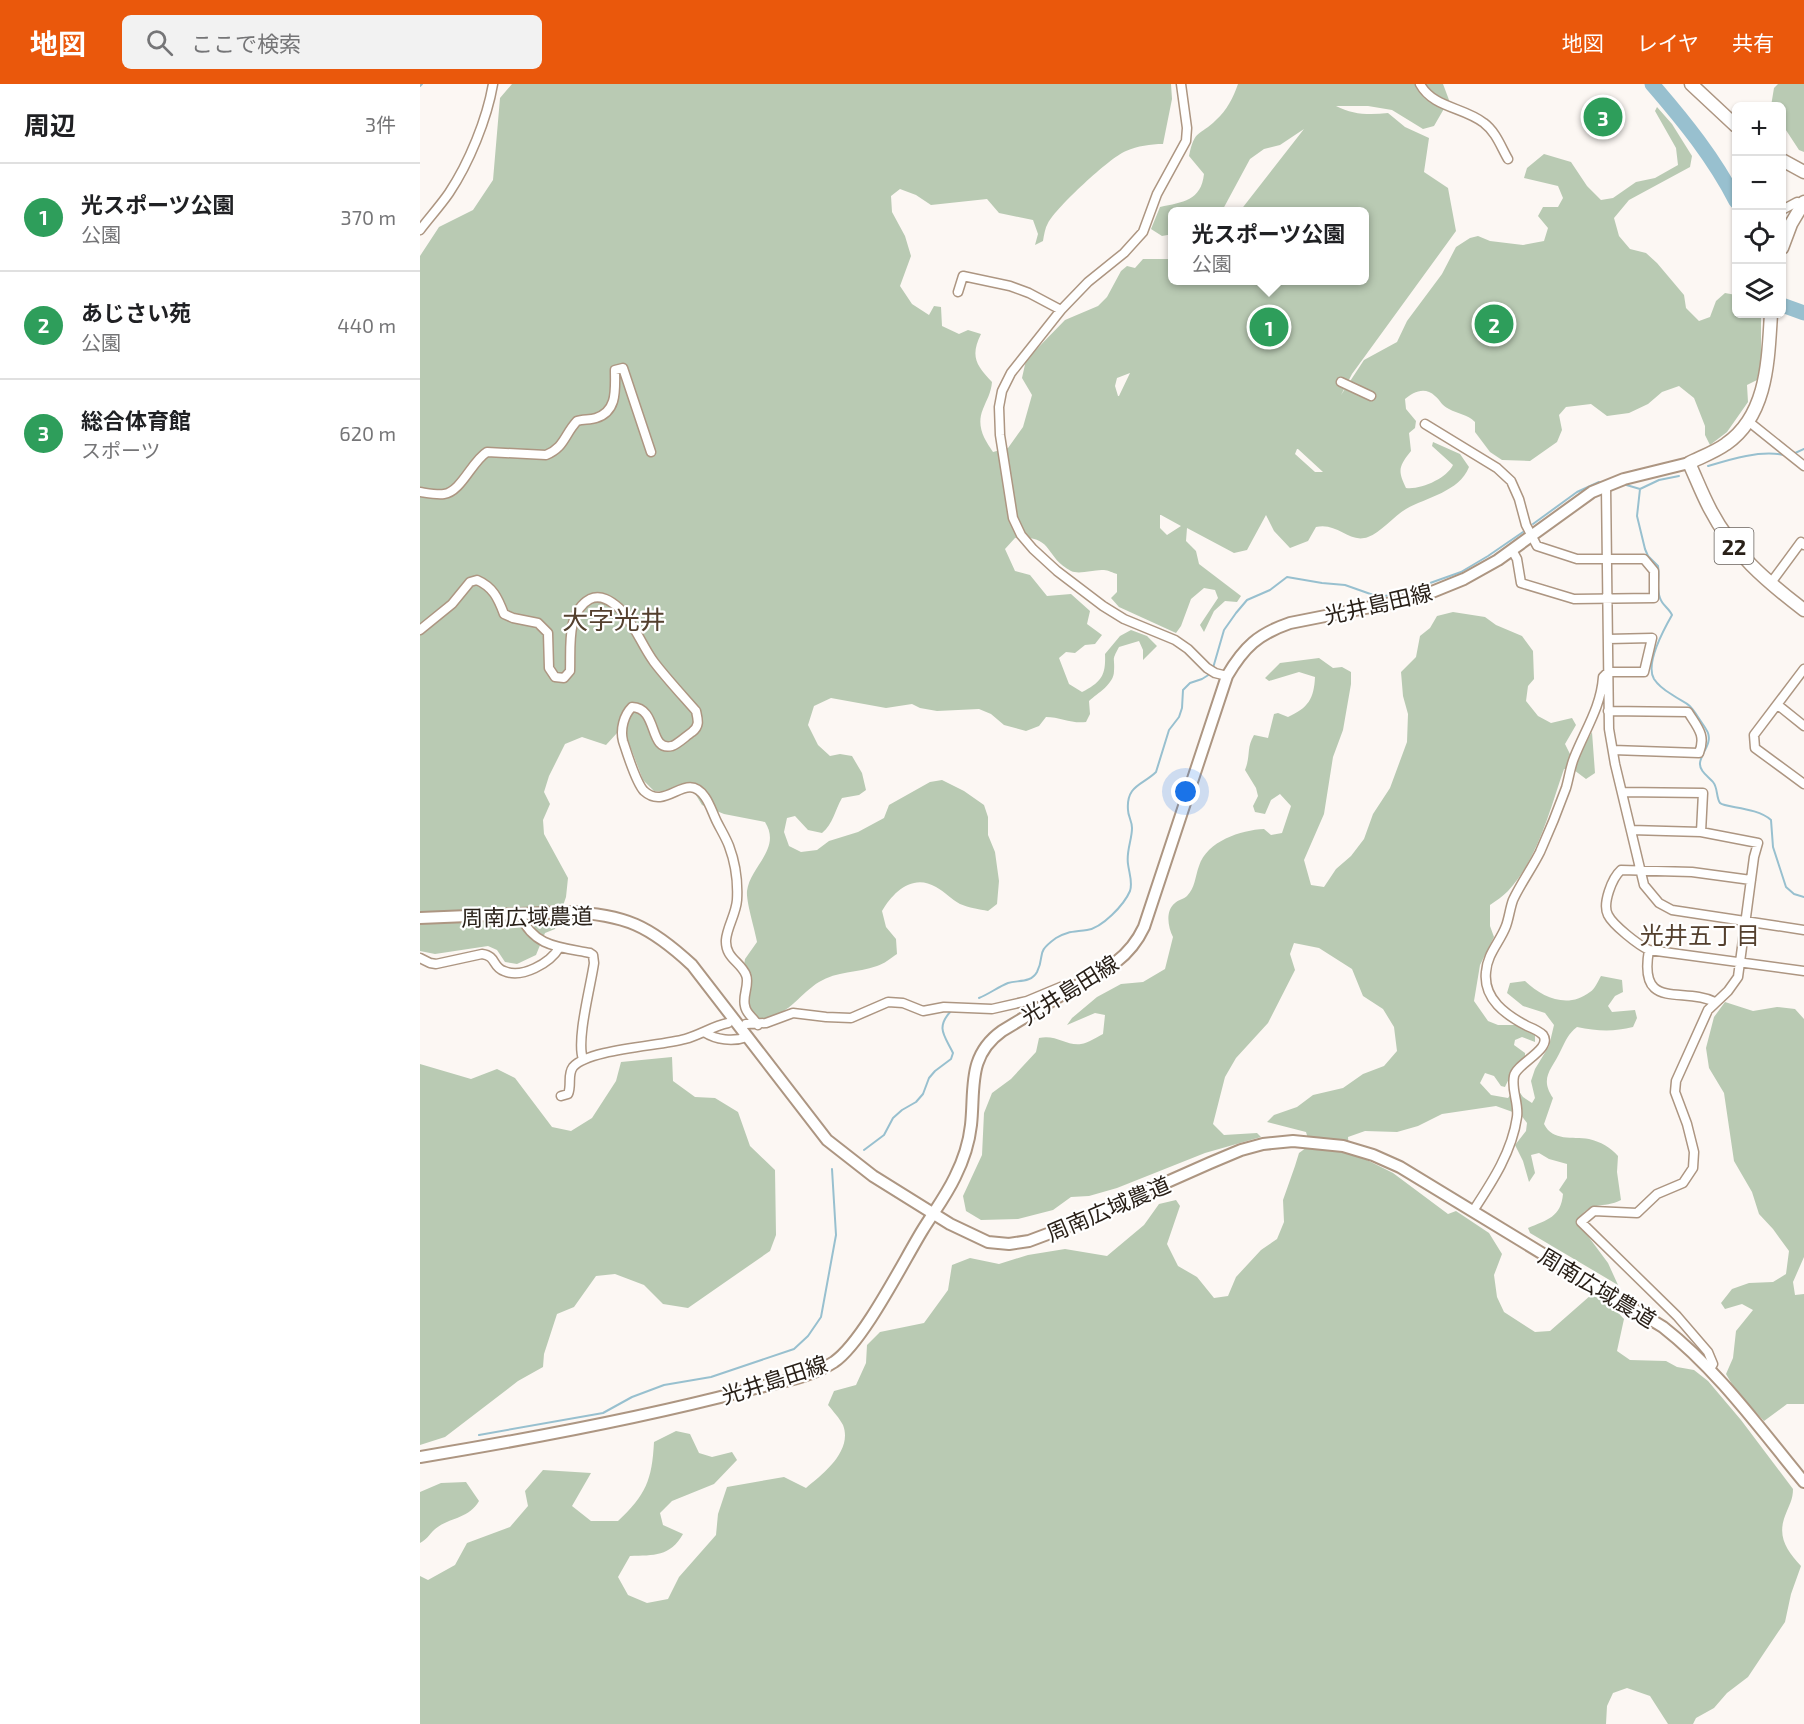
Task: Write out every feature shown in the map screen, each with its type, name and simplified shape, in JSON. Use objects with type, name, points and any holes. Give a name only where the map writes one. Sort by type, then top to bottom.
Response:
[{"type":"main road","points":[[1690,84],[1732,122]]},
{"type":"main road","points":[[1786,162],[1804,172]]},
{"type":"main road","points":[[1786,237],[1804,202]]},
{"type":"main road","points":[[1689,463],[1726,444],[1748,421],[1766,380],[1771,318]]},
{"type":"main road","name":"光井島田線","points":[[420,1457],[540,1437],[705,1401],[821,1369],[835,1361],[848,1349],[872,1314],[955,1178],[968,1144],[973,1083],[981,1053],[1002,1031],[1097,975],[1129,952],[1144,927],[1227,676],[1238,656],[1250,644],[1273,629],[1290,623],[1406,600],[1464,579],[1512,550],[1581,499],[1606,486],[1624,479],[1689,463]]},
{"type":"main road","name":"22","points":[[1689,463],[1710,510],[1739,553],[1770,584],[1804,610]]},
{"type":"main road","name":"周南広域農道","points":[[420,918],[589,912],[618,917],[641,926],[667,942],[692,965],[827,1140],[873,1176],[968,1234],[988,1242],[1009,1244],[1029,1241],[1241,1150],[1263,1144],[1293,1141],[1343,1146],[1373,1155],[1400,1167],[1663,1327],[1688,1346],[1710,1370],[1804,1482]]},
{"type":"street","points":[[420,230],[459,177],[490,103],[493,84]]},
{"type":"street","points":[[1181,84],[1187,129],[1186,141],[1157,194],[1143,232],[1124,253],[1088,282],[1061,310],[1011,373],[1002,391],[999,407],[1007,484],[1013,518],[1021,535],[1057,571],[1103,606],[1124,619],[1175,640],[1207,668],[1227,676]]},
{"type":"street","points":[[1420,84],[1425,92],[1434,99],[1484,123],[1495,135],[1508,159]]},
{"type":"street","points":[[1786,208],[1797,202],[1804,202]]},
{"type":"street","points":[[958,292],[963,276],[1010,286],[1061,310]]},
{"type":"street","points":[[420,492],[445,494],[455,488],[480,456],[487,452],[546,455],[555,452],[577,421],[594,419],[610,409],[615,401],[615,370],[623,368],[651,452]]},
{"type":"street","points":[[1341,382],[1371,396]]},
{"type":"street","points":[[1748,421],[1804,466]]},
{"type":"street","points":[[1425,424],[1497,468],[1511,481],[1520,499],[1526,525],[1537,546],[1577,559],[1644,560],[1654,571],[1654,598],[1574,599],[1521,583],[1517,559],[1512,550]]},
{"type":"street","points":[[1606,486],[1609,729],[1644,885],[1659,903],[1672,910],[1804,930]]},
{"type":"street","points":[[1770,584],[1801,543],[1804,545]]},
{"type":"street","points":[[420,630],[452,604],[470,582],[477,580],[489,585],[497,596],[504,614],[538,623],[548,633],[549,668],[555,677],[564,678],[570,671],[570,645],[574,621],[584,603],[596,597],[606,598],[620,609],[653,661],[696,711],[699,721],[696,729],[673,746],[658,742],[647,713],[640,708],[632,707],[627,712],[621,735],[644,791],[656,797],[668,796],[686,786],[697,788],[705,796],[729,845],[734,865],[737,899],[726,940],[733,961],[746,974],[745,1009],[758,1025]]},
{"type":"street","points":[[1473,1211],[1508,1152],[1517,1118],[1513,1084],[1516,1070],[1538,1053],[1544,1039],[1537,1031],[1500,1009],[1491,997],[1485,973],[1488,962],[1506,926],[1513,902],[1542,847],[1566,787],[1574,757],[1602,693],[1603,677],[1608,672],[1644,672],[1652,638],[1608,639]]},
{"type":"street","points":[[1804,669],[1754,735],[1755,748],[1804,784]]},
{"type":"street","points":[[1778,705],[1804,726]]},
{"type":"street","points":[[1608,711],[1688,712],[1702,735],[1703,743],[1699,753],[1612,750]]},
{"type":"street","points":[[1622,792],[1703,793],[1701,832]]},
{"type":"street","points":[[1631,830],[1701,832],[1758,843],[1738,977],[1703,1019],[1676,1081],[1675,1092],[1694,1152],[1695,1162],[1688,1179],[1657,1194],[1637,1213],[1594,1211],[1581,1222],[1677,1316],[1708,1352],[1713,1364],[1710,1370]]},
{"type":"street","points":[[1751,880],[1692,872],[1621,870],[1616,874],[1606,907],[1608,916],[1631,938],[1649,950],[1804,971]]},
{"type":"street","points":[[520,915],[534,937],[559,948],[593,955],[594,963],[581,1054],[583,1059]]},
{"type":"street","points":[[420,958],[436,964],[482,954],[489,955],[503,971],[513,973],[523,972],[540,965],[552,958],[559,948]]},
{"type":"street","points":[[1649,950],[1647,972],[1650,982],[1658,991],[1715,1002]]},
{"type":"street","points":[[746,1024],[758,1025],[793,1013],[851,1018],[888,1002],[903,1003],[923,1011],[944,1007],[992,1009],[1027,1001],[1063,986],[1070,989]]},
{"type":"street","points":[[561,1096],[568,1094],[571,1071],[583,1059],[632,1047],[686,1039],[728,1023]]},
{"type":"street","points":[[704,1032],[718,1039],[747,1037]]},
{"type":"green space","points":[[512,84],[1171,84],[1172,99],[1163,144],[1131,149],[1118,155],[1062,206],[1048,223],[1043,241],[1035,245],[1038,234],[1033,220],[999,213],[987,199],[931,205],[916,195],[900,189],[891,196],[892,212],[905,236],[911,256],[900,286],[912,304],[929,315],[934,306],[941,307],[942,326],[959,334],[968,330],[981,334],[976,348],[976,360],[992,382],[980,421],[984,437],[993,452],[1008,448],[1023,427],[1032,395],[1022,378],[1026,360],[1065,320],[1098,306],[1107,297],[1121,271],[1127,266],[1135,268],[1143,259],[1168,259],[1168,285],[1369,285],[1369,207],[1243,207],[1304,129],[1280,145],[1264,149],[1250,159],[1224,207],[1168,207],[1168,235],[1162,236],[1151,229],[1160,207],[1190,199],[1199,190],[1204,174],[1189,156],[1193,141],[1223,112],[1238,84],[1443,84],[1449,100],[1434,126],[1423,129],[1392,110],[1368,106],[1336,106],[1362,114],[1388,113],[1405,127],[1429,138],[1424,172],[1448,188],[1456,231],[1352,374],[1341,395],[1364,360],[1397,342],[1407,321],[1442,274],[1456,247],[1478,236],[1490,241],[1523,245],[1544,241],[1548,228],[1538,216],[1543,207],[1558,207],[1563,198],[1558,186],[1524,178],[1527,168],[1544,154],[1571,162],[1587,186],[1601,200],[1613,198],[1636,182],[1655,178],[1678,165],[1676,148],[1655,111],[1657,107],[1672,124],[1692,156],[1690,167],[1629,200],[1614,218],[1619,236],[1630,249],[1646,253],[1657,263],[1684,295],[1686,308],[1699,321],[1710,317],[1716,301],[1725,293],[1732,294],[1732,318],[1761,318],[1761,363],[1757,380],[1747,385],[1748,402],[1727,432],[1710,445],[1694,398],[1679,386],[1662,392],[1648,404],[1629,413],[1607,416],[1591,404],[1566,407],[1559,415],[1562,430],[1557,442],[1530,461],[1502,460],[1490,452],[1475,432],[1475,422],[1472,419],[1452,411],[1427,391],[1415,392],[1405,399],[1406,409],[1416,421],[1415,428],[1409,433],[1411,451],[1401,469],[1406,488],[1419,487],[1433,482],[1450,470],[1453,465],[1432,446],[1433,442],[1460,454],[1469,467],[1458,482],[1442,493],[1406,509],[1368,537],[1355,538],[1331,527],[1316,527],[1308,541],[1290,548],[1274,531],[1266,515],[1247,550],[1234,553],[1187,528],[1186,541],[1196,551],[1199,564],[1241,596],[1237,602],[1225,601],[1214,611],[1204,632],[1200,625],[1218,598],[1215,590],[1204,588],[1191,599],[1176,633],[1119,607],[1111,598],[1117,592],[1117,574],[1107,570],[1071,571],[1056,559],[1043,543],[1028,538],[1015,538],[1005,549],[1015,571],[1030,575],[1047,596],[1071,594],[1090,611],[1087,624],[1102,635],[1095,644],[1085,645],[1075,653],[1066,652],[1059,658],[1069,684],[1082,692],[1094,685],[1103,673],[1105,654],[1120,636],[1131,630],[1147,636],[1157,646],[1143,660],[1143,650],[1139,641],[1119,647],[1114,657],[1113,676],[1105,688],[1089,701],[1090,714],[1086,722],[1046,717],[1039,726],[1026,731],[1004,725],[991,714],[979,709],[937,711],[912,704],[886,708],[831,698],[814,706],[808,725],[818,745],[830,756],[840,754],[852,756],[862,773],[866,790],[859,795],[842,798],[831,821],[822,833],[808,830],[795,816],[787,818],[784,832],[789,846],[801,852],[817,850],[829,841],[858,832],[884,818],[889,805],[930,782],[942,780],[964,791],[984,805],[988,817],[988,835],[995,852],[999,881],[997,904],[988,911],[970,907],[960,904],[928,883],[912,883],[898,891],[882,911],[886,927],[896,939],[897,954],[877,966],[826,978],[783,1012],[766,1018],[756,1018],[747,1005],[751,978],[744,965],[745,959],[757,942],[747,891],[753,873],[768,849],[769,832],[765,822],[724,814],[702,805],[688,782],[665,792],[654,791],[643,780],[625,733],[617,733],[606,745],[582,737],[565,744],[549,776],[544,792],[550,804],[543,820],[544,834],[568,878],[566,897],[555,929],[545,933],[536,955],[517,964],[505,962],[497,950],[488,946],[435,954],[420,951],[420,256],[439,227],[473,210],[493,180],[500,98]],"holes":[[[1130,373],[1118,396],[1115,386],[1117,378]],[[1298,449],[1323,472],[1315,472],[1295,454]],[[1161,515],[1181,526],[1167,535],[1160,528]]]},
{"type":"green space","points":[[1778,84],[1804,84],[1804,152],[1799,150],[1786,130],[1786,102],[1772,102],[1774,88]]},
{"type":"green space","points":[[1453,612],[1485,617],[1496,625],[1522,636],[1533,651],[1534,679],[1528,686],[1526,701],[1538,716],[1551,723],[1572,718],[1576,725],[1565,744],[1570,754],[1581,751],[1592,732],[1595,773],[1586,779],[1574,770],[1564,769],[1542,833],[1527,864],[1508,891],[1490,905],[1490,926],[1494,937],[1480,965],[1474,1001],[1488,1021],[1498,1025],[1516,1025],[1535,1035],[1535,1042],[1522,1037],[1515,1040],[1514,1045],[1525,1053],[1525,1057],[1515,1067],[1505,1087],[1501,1086],[1494,1076],[1485,1073],[1480,1083],[1491,1095],[1508,1098],[1511,1088],[1518,1090],[1532,1103],[1535,1098],[1531,1081],[1535,1069],[1549,1046],[1554,1025],[1545,1013],[1523,1006],[1507,993],[1510,983],[1525,981],[1548,996],[1573,1000],[1590,992],[1601,976],[1622,980],[1623,992],[1615,996],[1608,1006],[1612,1012],[1635,1010],[1637,1018],[1633,1027],[1605,1030],[1577,1027],[1571,1032],[1548,1074],[1547,1084],[1553,1098],[1544,1124],[1552,1134],[1593,1140],[1608,1147],[1618,1156],[1617,1172],[1621,1200],[1587,1210],[1579,1221],[1608,1263],[1618,1285],[1530,1233],[1528,1228],[1552,1217],[1559,1208],[1563,1194],[1559,1190],[1567,1178],[1567,1164],[1549,1159],[1539,1153],[1531,1155],[1535,1173],[1529,1182],[1523,1161],[1515,1145],[1526,1131],[1527,1123],[1521,1115],[1496,1106],[1442,1114],[1418,1126],[1397,1132],[1365,1131],[1348,1137],[1349,1151],[1393,1173],[1448,1214],[1456,1211],[1489,1233],[1502,1254],[1494,1275],[1497,1297],[1504,1312],[1535,1332],[1550,1331],[1591,1295],[1609,1303],[1624,1319],[1617,1351],[1630,1360],[1666,1361],[1677,1367],[1694,1370],[1708,1381],[1741,1420],[1793,1489],[1782,1531],[1791,1555],[1801,1566],[1791,1594],[1785,1622],[1748,1677],[1727,1693],[1714,1708],[1696,1718],[1693,1724],[1668,1724],[1650,1696],[1627,1688],[1613,1693],[1607,1706],[1606,1724],[420,1724],[420,1576],[428,1580],[455,1565],[467,1543],[510,1527],[528,1506],[525,1491],[543,1470],[591,1473],[572,1506],[591,1521],[618,1521],[628,1512],[646,1486],[654,1442],[676,1431],[690,1434],[699,1453],[712,1457],[732,1452],[737,1460],[714,1484],[672,1501],[660,1513],[663,1525],[683,1534],[678,1542],[661,1553],[630,1556],[618,1577],[628,1595],[647,1603],[668,1599],[679,1577],[716,1535],[718,1514],[727,1487],[784,1477],[806,1488],[835,1461],[844,1444],[845,1435],[842,1423],[828,1405],[834,1391],[856,1385],[866,1363],[867,1345],[880,1332],[924,1323],[948,1290],[952,1265],[970,1258],[999,1264],[1028,1255],[1065,1249],[1107,1256],[1144,1225],[1159,1204],[1176,1200],[1180,1206],[1167,1244],[1178,1266],[1197,1277],[1214,1298],[1228,1296],[1236,1277],[1261,1250],[1277,1239],[1284,1222],[1283,1200],[1299,1153],[1310,1145],[1306,1132],[1267,1122],[1274,1115],[1297,1107],[1313,1095],[1343,1088],[1363,1074],[1384,1066],[1397,1051],[1394,1027],[1383,1009],[1363,996],[1352,969],[1319,948],[1294,943],[1290,954],[1295,970],[1268,1023],[1236,1058],[1225,1077],[1213,1124],[1224,1135],[1257,1133],[1261,1137],[1205,1153],[1117,1188],[1089,1196],[1071,1197],[1053,1210],[1018,1219],[981,1220],[966,1211],[963,1196],[982,1155],[984,1113],[992,1093],[1011,1079],[1036,1052],[1039,1038],[1045,1037],[1081,1044],[1103,1034],[1105,1015],[1095,1013],[1067,1025],[1097,997],[1121,984],[1143,982],[1165,969],[1173,937],[1169,924],[1170,910],[1175,903],[1190,893],[1199,866],[1209,850],[1226,838],[1245,832],[1264,829],[1271,835],[1282,833],[1291,806],[1280,794],[1271,800],[1265,814],[1255,812],[1253,806],[1258,796],[1245,770],[1250,744],[1254,735],[1268,738],[1274,714],[1278,713],[1288,717],[1301,710],[1309,702],[1315,677],[1299,672],[1269,681],[1265,678],[1280,663],[1319,658],[1333,668],[1342,667],[1351,672],[1343,730],[1333,757],[1324,814],[1304,860],[1311,885],[1324,887],[1336,869],[1351,856],[1364,839],[1373,814],[1390,788],[1407,742],[1408,714],[1403,696],[1401,672],[1416,657],[1420,636],[1430,628],[1437,616]]},
{"type":"green space","points":[[1725,1002],[1753,1011],[1777,1007],[1795,1009],[1804,1019],[1804,1257],[1793,1282],[1795,1295],[1804,1294],[1804,1404],[1787,1404],[1764,1421],[1736,1391],[1726,1374],[1733,1358],[1736,1331],[1753,1310],[1742,1304],[1725,1309],[1721,1303],[1732,1289],[1749,1283],[1773,1282],[1786,1274],[1789,1251],[1759,1214],[1752,1192],[1734,1161],[1724,1093],[1709,1068],[1706,1048],[1714,1017]]},
{"type":"green space","points":[[672,1057],[673,1081],[695,1097],[715,1098],[738,1112],[750,1146],[775,1170],[776,1235],[770,1251],[688,1308],[663,1304],[644,1285],[615,1274],[596,1276],[574,1307],[557,1314],[544,1354],[543,1367],[518,1381],[445,1437],[420,1445],[420,1064],[471,1079],[497,1069],[515,1078],[552,1127],[571,1131],[592,1118],[616,1081],[621,1062]]},
{"type":"green space","points":[[466,1482],[479,1501],[469,1512],[440,1526],[420,1543],[420,1492],[441,1483]]},
{"type":"waterway","points":[[1652,84],[1698,140],[1732,194]]},
{"type":"waterway","points":[[1786,306],[1804,313]]},
{"type":"waterway","points":[[1793,454],[1804,449]]},
{"type":"waterway","points":[[1708,466],[1755,454],[1784,455]]},
{"type":"waterway","points":[[1623,484],[1640,489],[1659,480],[1679,476]]},
{"type":"waterway","points":[[1533,524],[1577,492],[1599,482]]},
{"type":"waterway","points":[[1640,489],[1637,516],[1645,549],[1648,556],[1658,566],[1659,594],[1662,603],[1672,615],[1660,637],[1654,656],[1652,665],[1654,679],[1664,690],[1689,705],[1707,731],[1709,741],[1700,766],[1715,784],[1720,803],[1750,810],[1771,820],[1773,847],[1786,887],[1794,894],[1804,897]]},
{"type":"waterway","points":[[1213,668],[1224,630],[1236,613],[1247,600],[1270,590],[1287,577],[1345,585],[1379,597],[1402,593],[1461,572],[1523,532]]},
{"type":"waterway","points":[[979,998],[1008,983],[1031,978],[1037,972],[1043,951],[1049,943],[1064,934],[1087,930],[1099,925],[1123,903],[1131,884],[1128,859],[1132,828],[1128,810],[1130,795],[1136,786],[1156,772],[1169,730],[1179,717],[1182,708],[1183,690],[1190,683],[1210,674]]},
{"type":"waterway","points":[[864,1150],[884,1135],[893,1118],[916,1102],[923,1094],[929,1078],[951,1059],[953,1053],[942,1027],[951,1011]]},
{"type":"waterway","points":[[479,1435],[603,1413],[632,1397],[664,1385],[711,1377],[794,1349],[808,1336],[821,1317],[836,1235],[832,1169]]},
{"type":"place","name":"総合体育館","points":[[1603,117]]},
{"type":"place","name":"あじさい苑","points":[[1494,324]]},
{"type":"place","name":"光スポーツ公園","points":[[1269,327]]},
{"type":"district","name":"大字光井","points":[[614,618]]},
{"type":"district","name":"光井五丁目","points":[[1700,934]]}]
